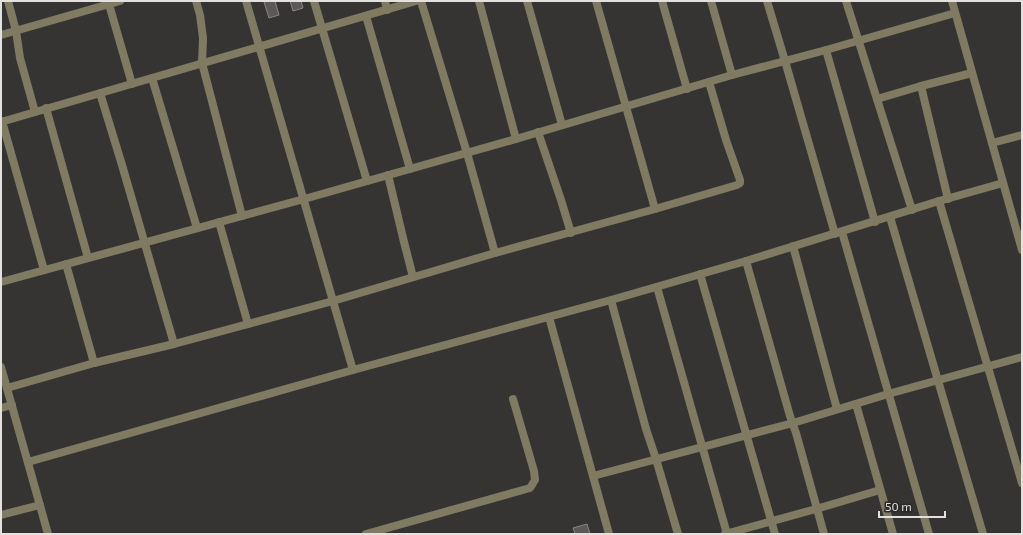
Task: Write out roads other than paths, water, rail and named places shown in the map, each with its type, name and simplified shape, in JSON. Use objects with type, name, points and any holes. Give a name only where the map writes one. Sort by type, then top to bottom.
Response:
[{"type":"street","points":[[8,1],[16,30],[20,58],[35,112]]},
{"type":"street","points":[[1,35],[108,3],[120,1]]},
{"type":"street","points":[[196,1],[200,15],[203,38],[202,63],[242,216]]},
{"type":"street","points":[[246,1],[353,370]]},
{"type":"street","points":[[314,1],[367,181]]},
{"type":"street","points":[[385,1],[387,10]]},
{"type":"street","points":[[44,270],[2,122],[416,1]]},
{"type":"street","points":[[421,1],[467,153],[495,253]]},
{"type":"street","points":[[479,1],[516,139]]},
{"type":"street","points":[[527,1],[562,125]]},
{"type":"street","points":[[596,1],[655,209]]},
{"type":"street","points":[[662,1],[688,89]]},
{"type":"street","points":[[711,1],[732,75]]},
{"type":"street","points":[[767,1],[888,394],[929,534]]},
{"type":"street","points":[[846,1],[912,210]]},
{"type":"street","points":[[952,1],[1022,250]]},
{"type":"street","points":[[108,3],[132,84]]},
{"type":"street","points":[[1,282],[304,199],[516,139],[732,75],[955,13]]},
{"type":"street","points":[[366,16],[410,169]]},
{"type":"street","points":[[826,50],[875,222]]},
{"type":"street","points":[[877,99],[921,86],[972,74]]},
{"type":"street","points":[[152,78],[197,228]]},
{"type":"street","points":[[7,388],[94,363],[174,344],[333,301],[495,253],[738,185],[740,180],[726,140],[709,82]]},
{"type":"street","points":[[921,86],[948,199]]},
{"type":"street","points":[[100,93],[174,344]]},
{"type":"street","points":[[46,108],[88,258]]},
{"type":"street","points":[[538,132],[561,200],[570,233]]},
{"type":"street","points":[[992,143],[1022,135]]},
{"type":"street","points":[[388,175],[413,277]]},
{"type":"street","points":[[28,462],[353,370],[657,287],[1003,183]]},
{"type":"street","points":[[939,201],[1022,483]]},
{"type":"street","points":[[890,217],[983,534]]},
{"type":"street","points":[[219,222],[248,324]]},
{"type":"street","points":[[793,246],[837,409]]},
{"type":"street","points":[[746,261],[824,534]]},
{"type":"street","points":[[66,264],[94,363]]},
{"type":"street","points":[[700,274],[776,534]]},
{"type":"street","points":[[657,287],[726,534],[880,490]]},
{"type":"street","points":[[611,300],[646,429],[678,534]]},
{"type":"street","points":[[549,317],[609,534]]},
{"type":"street","points":[[593,476],[793,423],[888,394],[1022,357]]},
{"type":"street","points":[[1,367],[48,534]]},
{"type":"street","points":[[366,534],[530,488],[535,480],[534,471],[513,399]]},
{"type":"street","points":[[856,404],[894,534]]},
{"type":"street","points":[[1,408],[12,405]]},
{"type":"street","points":[[1,515],[40,505]]}]
